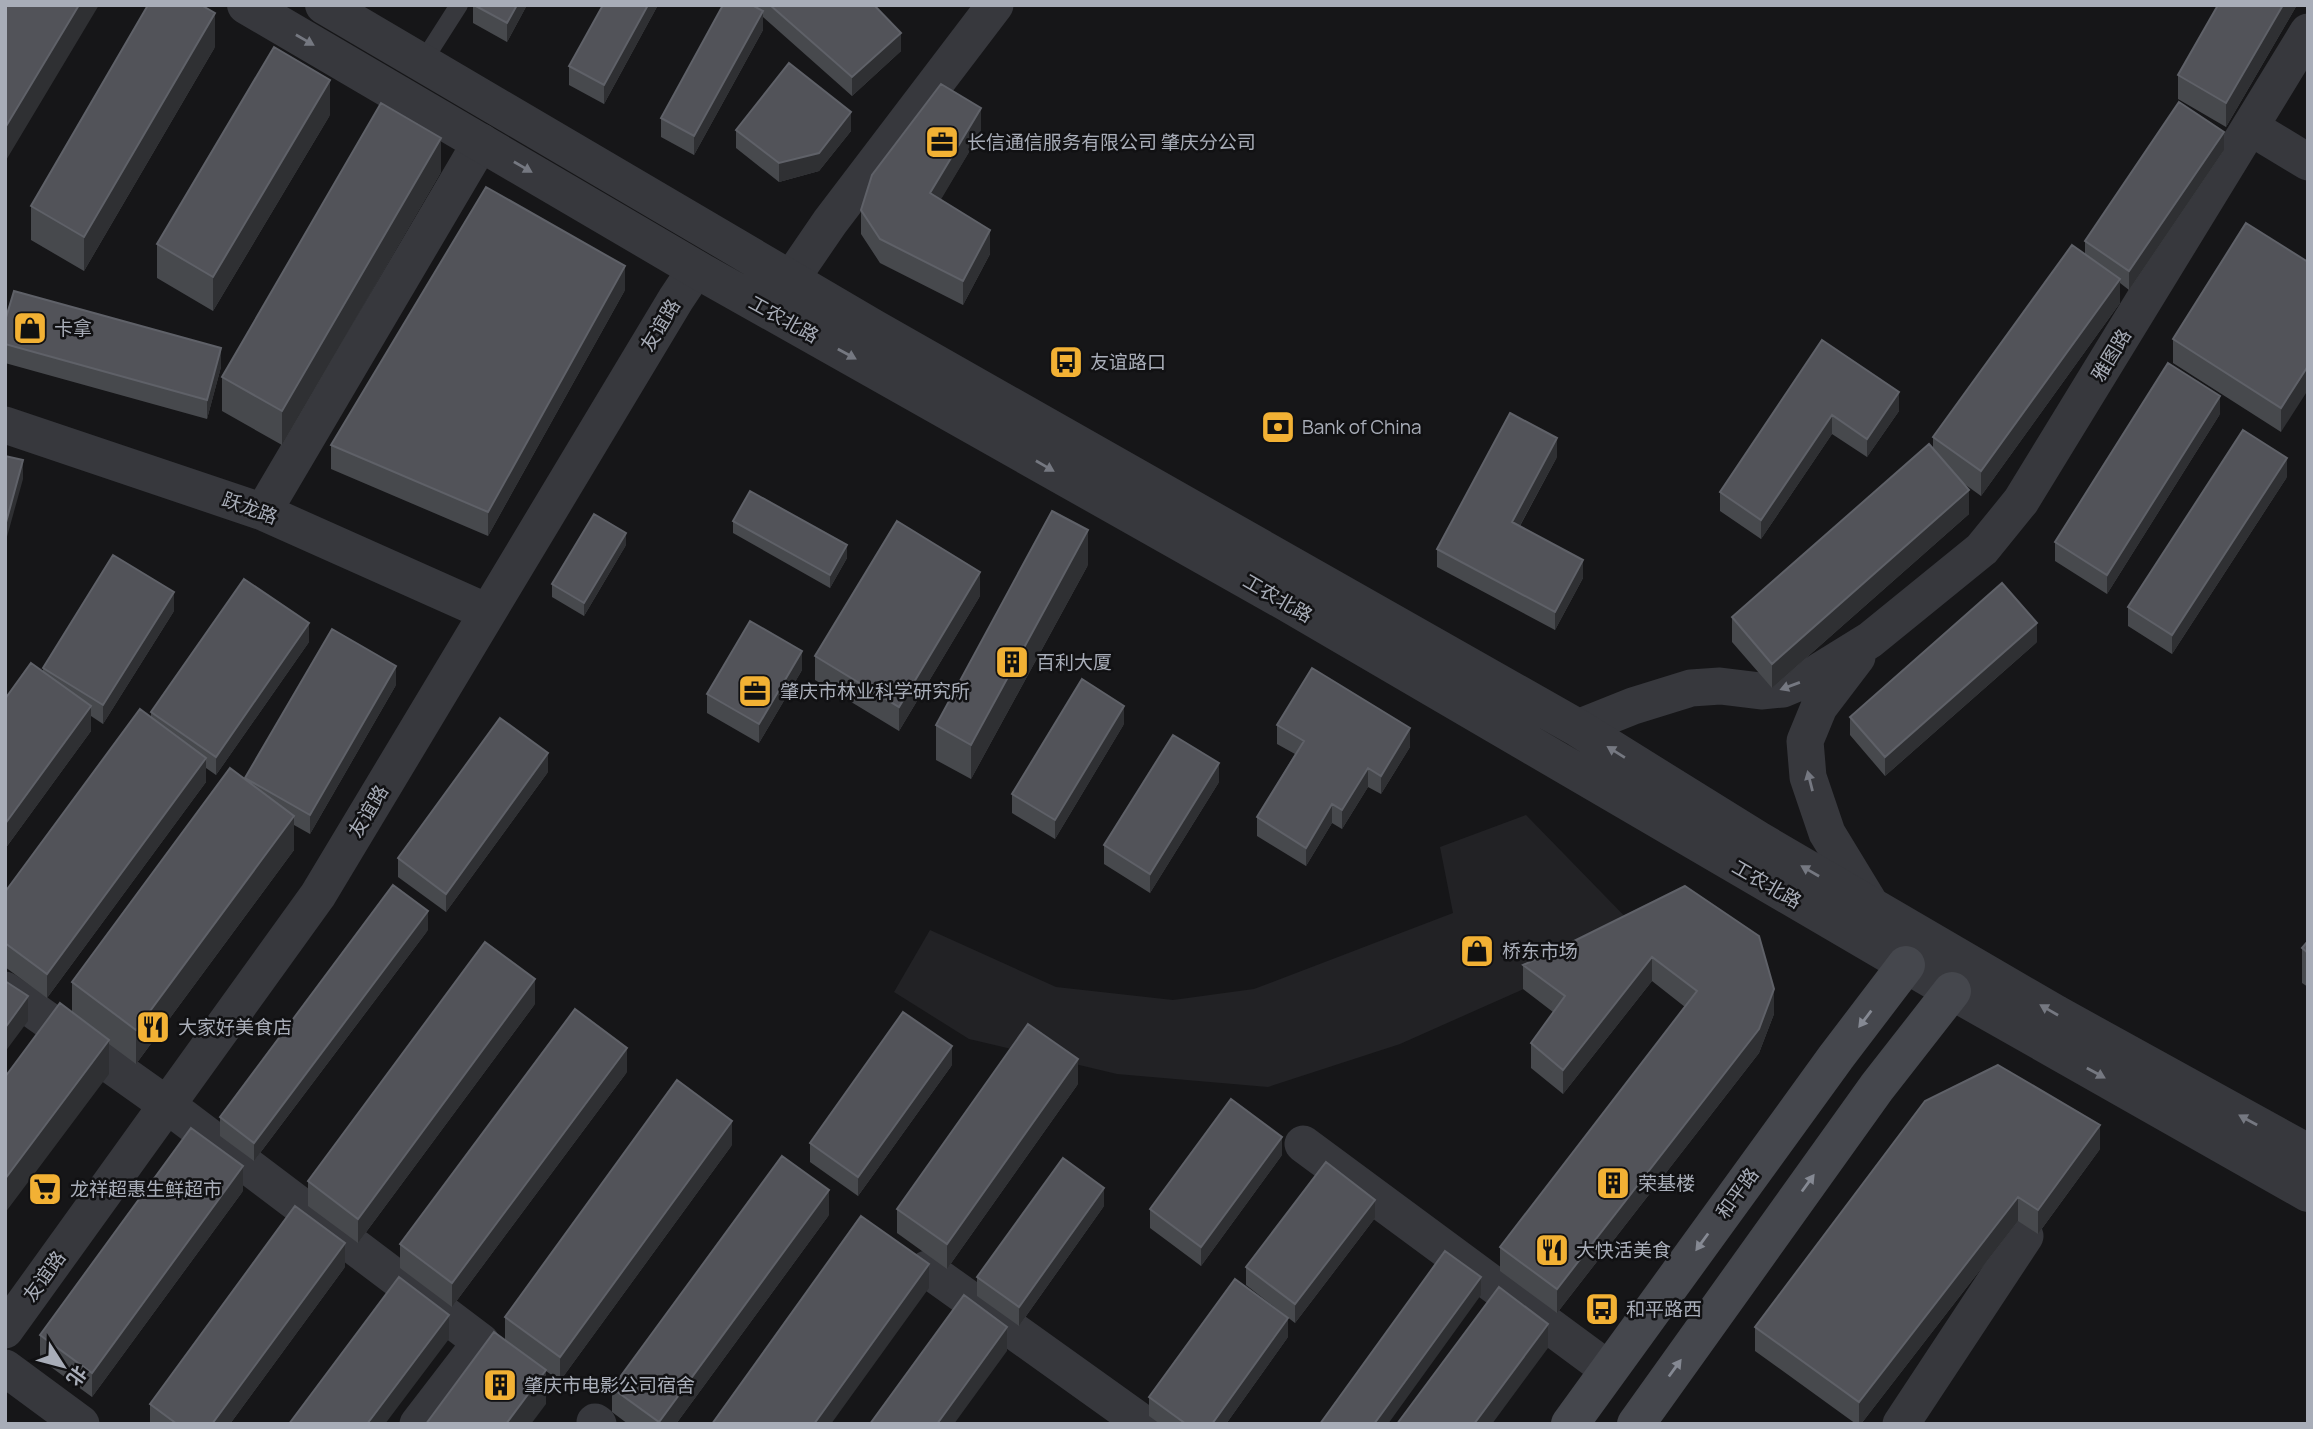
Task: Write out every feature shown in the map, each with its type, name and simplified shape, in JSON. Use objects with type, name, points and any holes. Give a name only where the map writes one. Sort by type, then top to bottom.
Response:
[{"type":"main road","name":"和平路","points":[[1570,1424],[1836,1057],[1906,965]]},
{"type":"main road","points":[[1636,1424],[1877,1087],[1952,991]]},
{"type":"street","name":"工农北路","points":[[246,5],[696,270],[1286,602],[1906,965],[2308,1193]]},
{"type":"street","name":"工农北路","points":[[324,5],[791,279],[1578,728],[1758,840],[2056,1014],[2308,1153]]},
{"type":"street","points":[[791,279],[830,222],[995,5]]},
{"type":"street","name":"雅图路","points":[[1870,640],[1982,549],[2021,501],[2308,32]]},
{"type":"street","points":[[2250,127],[2308,163]]},
{"type":"street","points":[[263,512],[481,142]]},
{"type":"street","name":"友谊路","points":[[5,1330],[318,895],[669,310],[696,270]]},
{"type":"street","name":"跃龙路","points":[[5,425],[263,512],[487,612]]},
{"type":"street","points":[[1578,728],[1633,706],[1691,688],[1720,686],[1761,691],[1783,689],[1807,679],[1870,640]]},
{"type":"street","points":[[1870,640],[1819,707],[1805,741],[1808,777],[1827,833],[1872,907]]},
{"type":"street","points":[[5,990],[54,1032],[167,1105],[481,1342],[418,1424]]},
{"type":"street","points":[[1303,1144],[1609,1370]]},
{"type":"street","points":[[1901,1424],[2025,1236]]},
{"type":"street","points":[[927,1269],[1144,1424]]},
{"type":"street","points":[[5,1368],[81,1424]]},
{"type":"lane","points":[[422,63],[459,5]]},
{"type":"shaded area","name":"桥东市场","points":[[1526,815],[1639,931],[1564,971],[1400,1044],[1268,1087],[1117,1074],[969,1039],[894,992],[930,930],[1056,987],[1173,1000],[1254,989],[1453,913],[1440,847]]},
{"type":"building","points":[[5,5],[79,5],[5,128]]},
{"type":"building","points":[[148,5],[201,5],[215,13],[84,237],[31,206]]},
{"type":"building","points":[[474,5],[517,5],[507,23]]},
{"type":"building","points":[[603,5],[648,5],[604,85],[569,66]]},
{"type":"building","points":[[723,5],[752,5],[763,11],[694,136],[661,118]]},
{"type":"building","points":[[770,5],[874,5],[901,33],[852,77]]},
{"type":"building","points":[[2218,5],[2283,5],[2226,103],[2178,75]]},
{"type":"building","points":[[274,47],[330,80],[213,277],[157,244]]},
{"type":"building","points":[[789,63],[851,112],[819,153],[779,163],[736,130]]},
{"type":"building","points":[[941,84],[981,108],[930,193],[990,230],[963,281],[880,239],[861,210],[872,175]]},
{"type":"building","points":[[2179,102],[2224,132],[2129,271],[2085,241]]},
{"type":"building","points":[[381,103],[441,138],[282,411],[222,377]]},
{"type":"building","points":[[486,187],[625,266],[488,512],[331,445]]},
{"type":"building","points":[[2246,223],[2308,262],[2308,366],[2281,408],[2173,339]]},
{"type":"building","points":[[2072,245],[2120,279],[1981,471],[1933,437]]},
{"type":"building","points":[[14,291],[221,348],[207,400],[5,344],[5,321]]},
{"type":"building","points":[[1822,340],[1899,392],[1867,439],[1832,415],[1761,520],[1720,492]]},
{"type":"building","points":[[2168,363],[2220,396],[2107,575],[2055,542]]},
{"type":"building","points":[[1510,413],[1557,438],[1512,522],[1583,560],[1555,612],[1437,549]]},
{"type":"building","points":[[2243,430],[2287,458],[2172,635],[2128,607]]},
{"type":"building","points":[[1929,444],[1969,490],[1772,664],[1732,617]]},
{"type":"building","points":[[5,456],[23,460],[5,526]]},
{"type":"building","points":[[750,491],[847,545],[830,575],[733,521]]},
{"type":"building","points":[[1052,511],[1088,530],[971,745],[936,725]]},
{"type":"building","points":[[594,514],[626,533],[584,603],[552,584]]},
{"type":"building","points":[[897,521],[980,572],[899,707],[815,656]]},
{"type":"building","points":[[113,555],[174,592],[103,705],[43,668]]},
{"type":"building","points":[[244,579],[309,623],[216,757],[151,712]]},
{"type":"building","points":[[2002,583],[2037,623],[1885,757],[1850,717]]},
{"type":"building","name":"肇庆市林业科学研究所","points":[[750,621],[802,651],[759,724],[707,694]]},
{"type":"building","points":[[332,629],[396,666],[310,815],[245,778]]},
{"type":"building","points":[[31,663],[91,706],[5,824],[5,699]]},
{"type":"building","points":[[1312,668],[1410,728],[1381,776],[1368,768],[1342,810],[1332,804],[1306,848],[1257,817],[1304,741],[1277,725]]},
{"type":"building","points":[[1082,679],[1124,706],[1055,820],[1012,794]]},
{"type":"building","points":[[140,709],[206,758],[47,974],[5,943],[5,892]]},
{"type":"building","points":[[500,718],[548,753],[446,894],[398,858]]},
{"type":"building","points":[[1173,735],[1219,763],[1150,874],[1104,845]]},
{"type":"building","points":[[230,768],[294,816],[136,1030],[72,982]]},
{"type":"building","points":[[393,885],[428,911],[254,1143],[220,1117]]},
{"type":"building","name":"荣基楼","points":[[1685,886],[1759,936],[1774,989],[1759,1029],[1557,1289],[1500,1247],[1697,991],[1652,957],[1563,1070],[1531,1043],[1565,996],[1523,965]]},
{"type":"building","points":[[2308,941],[2308,953],[2302,948]]},
{"type":"building","points":[[485,942],[535,979],[358,1219],[308,1181]]},
{"type":"building","points":[[5,981],[28,996],[5,1028]]},
{"type":"building","points":[[60,1003],[109,1040],[5,1179],[5,1077]]},
{"type":"building","points":[[575,1009],[627,1048],[452,1283],[400,1244]]},
{"type":"building","points":[[903,1012],[952,1046],[858,1177],[810,1143]]},
{"type":"building","points":[[1028,1024],[1078,1059],[947,1244],[897,1209]]},
{"type":"building","points":[[1998,1065],[2100,1125],[2038,1210],[2018,1197],[1859,1402],[1755,1327],[1925,1101]]},
{"type":"building","points":[[677,1080],[732,1121],[560,1357],[505,1317]]},
{"type":"building","points":[[1231,1099],[1282,1137],[1201,1247],[1150,1209]]},
{"type":"building","points":[[191,1128],[243,1166],[92,1373],[40,1335]]},
{"type":"building","points":[[782,1156],[829,1190],[659,1422],[612,1388]]},
{"type":"building","points":[[1063,1158],[1104,1188],[1019,1307],[977,1277]]},
{"type":"building","points":[[1326,1162],[1375,1200],[1295,1304],[1246,1267]]},
{"type":"building","points":[[295,1206],[345,1243],[212,1424],[177,1424],[150,1404]]},
{"type":"building","points":[[861,1216],[929,1264],[814,1424],[712,1424]]},
{"type":"building","points":[[1445,1251],[1481,1277],[1374,1424],[1320,1424]]},
{"type":"building","points":[[399,1277],[449,1315],[367,1424],[289,1424]]},
{"type":"building","points":[[1235,1279],[1288,1318],[1212,1424],[1186,1424],[1149,1397]]},
{"type":"building","points":[[1499,1287],[1548,1324],[1474,1424],[1397,1424]]},
{"type":"building","points":[[964,1295],[1007,1327],[937,1424],[870,1424]]},
{"type":"building","points":[[494,1332],[546,1370],[506,1424],[426,1424]]},
{"type":"place","name":"长信通信服务有限公司 肇庆分公司","points":[[942,142]]},
{"type":"place","name":"卡拿","points":[[30,328]]},
{"type":"place","name":"友谊路口","points":[[1066,362]]},
{"type":"place","name":"Bank of China","points":[[1278,427]]},
{"type":"place","name":"百利大厦","points":[[1012,662]]},
{"type":"place","name":"肇庆市林业科学研究所","points":[[755,691]]},
{"type":"place","name":"桥东市场","points":[[1477,951]]},
{"type":"place","name":"大家好美食店","points":[[153,1027]]},
{"type":"place","name":"荣基楼","points":[[1613,1183]]},
{"type":"place","name":"龙祥超惠生鲜超市","points":[[45,1189]]},
{"type":"place","name":"大快活美食","points":[[1552,1250]]},
{"type":"place","name":"和平路西","points":[[1602,1309]]},
{"type":"place","name":"肇庆市电影公司宿舍","points":[[500,1385]]}]
